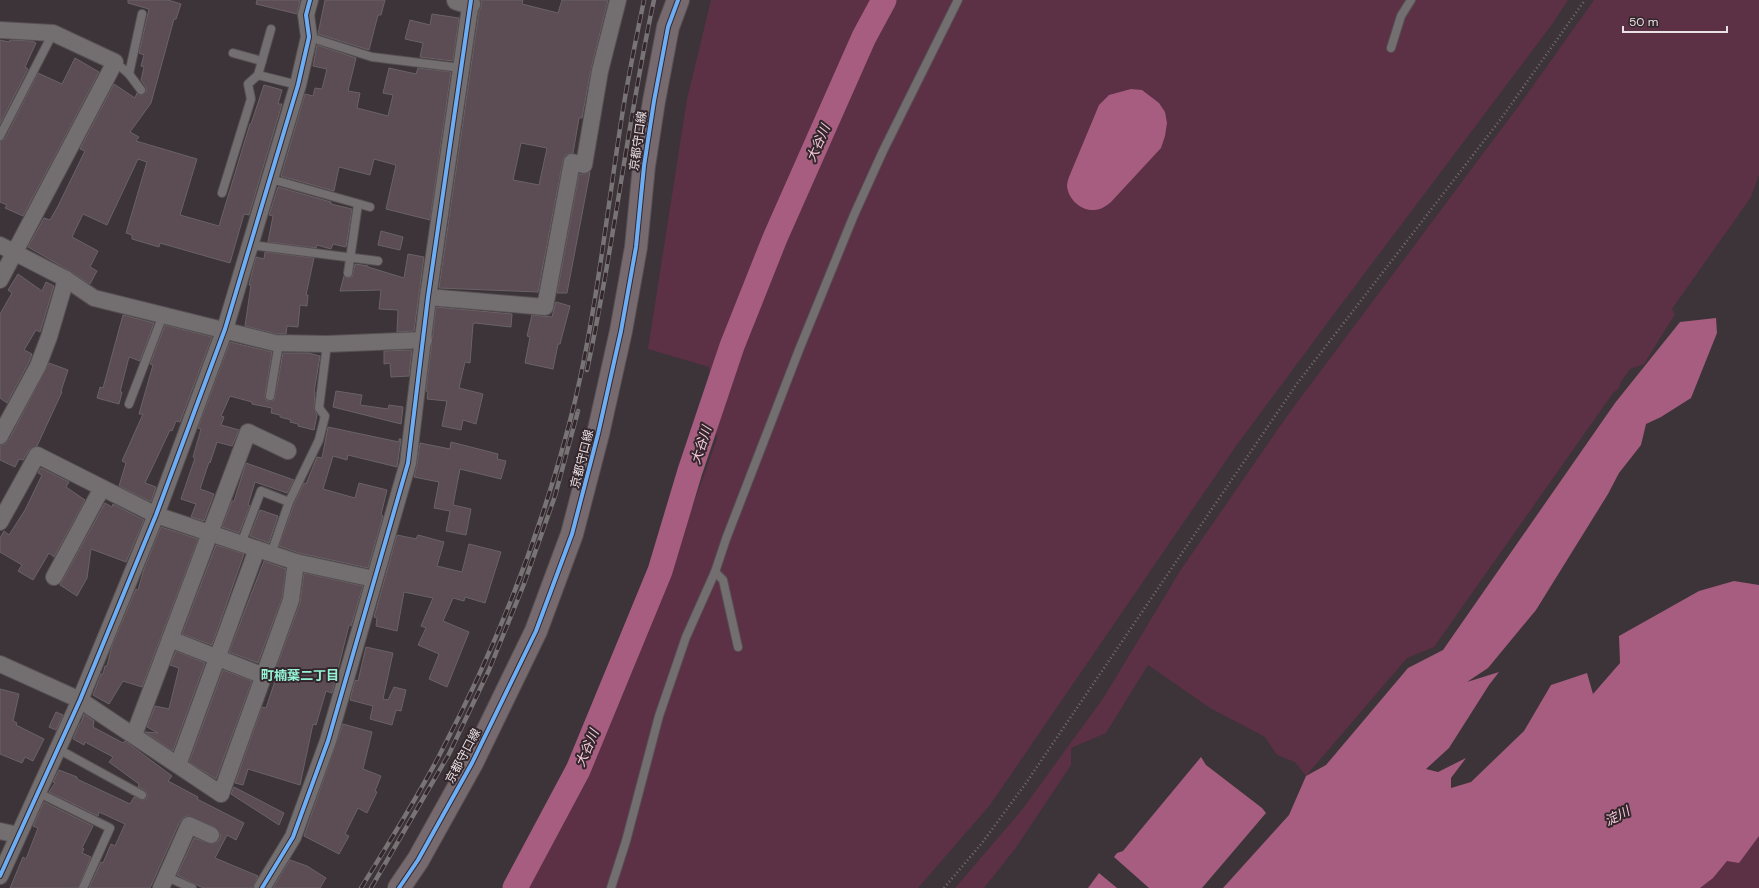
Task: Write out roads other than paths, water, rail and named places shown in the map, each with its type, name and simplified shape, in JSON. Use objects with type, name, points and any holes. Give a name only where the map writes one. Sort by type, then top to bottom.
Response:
[{"type":"main road","name":"京都守口線","points":[[399,888],[418,860],[472,762],[536,631],[572,534],[598,434],[621,331],[636,247],[644,166],[654,101],[668,27],[678,0]]},
{"type":"street","points":[[0,876],[80,700],[156,515],[225,329],[298,85],[308,37],[306,15],[310,0]]},
{"type":"street","points":[[428,297],[545,306],[572,162],[584,165],[600,71],[618,0]]},
{"type":"street","points":[[262,888],[293,837],[328,741],[408,463],[428,297],[461,68],[466,1]]},
{"type":"street","points":[[0,30],[54,33],[115,62],[0,280]]},
{"type":"street","points":[[0,245],[66,279],[94,298],[279,343],[327,344],[424,340]]},
{"type":"street","points":[[0,436],[38,366],[49,337],[66,279]]},
{"type":"street","points":[[134,735],[248,432],[278,450]]},
{"type":"street","points":[[0,522],[5,499],[37,455],[156,515],[296,562],[374,579]]},
{"type":"street","points":[[54,577],[102,488]]},
{"type":"street","points":[[178,765],[218,657],[264,552]]},
{"type":"street","points":[[0,664],[80,700],[221,794],[292,600],[296,562]]},
{"type":"street","points":[[170,639],[264,676]]},
{"type":"street","points":[[164,882],[189,825],[211,835]]},
{"type":"street","points":[[0,831],[18,835]]},
{"type":"lane","points":[[611,888],[626,841],[659,716],[686,637],[715,572],[726,539],[796,357],[854,215],[883,151],[958,0]]},
{"type":"lane","points":[[1391,48],[1401,16],[1411,0]]},
{"type":"lane","points":[[129,74],[142,14]]},
{"type":"lane","points":[[222,193],[251,99],[248,84],[258,75],[271,29]]},
{"type":"lane","points":[[0,136],[54,33]]},
{"type":"lane","points":[[308,37],[372,57],[461,68]]},
{"type":"lane","points":[[233,54],[262,61]]},
{"type":"lane","points":[[115,62],[129,74],[141,90]]},
{"type":"lane","points":[[258,75],[298,85]]},
{"type":"lane","points":[[271,179],[370,207]]},
{"type":"lane","points":[[348,273],[358,204]]},
{"type":"lane","points":[[251,246],[378,261]]},
{"type":"lane","points":[[129,404],[163,314]]},
{"type":"lane","points":[[270,396],[279,343]]},
{"type":"lane","points":[[264,552],[319,440],[325,416],[318,408],[327,344]]},
{"type":"lane","points":[[241,544],[261,491],[289,502]]},
{"type":"lane","points":[[715,572],[723,580],[738,647]]},
{"type":"lane","points":[[58,749],[142,795]]},
{"type":"lane","points":[[37,792],[110,828],[82,888]]},
{"type":"lane","points":[[164,882],[192,888]]},
{"type":"water","points":[[1131,89],[1142,90],[1159,103],[1165,112],[1167,123],[1161,148],[1111,202],[1103,208],[1089,210],[1080,206],[1073,200],[1067,186],[1069,177],[1099,105],[1109,95]]},
{"type":"water","name":"淀川","points":[[1716,318],[1717,333],[1691,398],[1661,417],[1646,424],[1641,445],[1619,473],[1608,494],[1536,610],[1488,668],[1467,682],[1499,672],[1489,685],[1449,748],[1426,769],[1438,772],[1466,758],[1451,778],[1451,788],[1471,782],[1524,731],[1551,685],[1587,673],[1593,694],[1620,663],[1619,636],[1699,591],[1734,581],[1759,585],[1759,836],[1739,863],[1727,861],[1713,878],[1700,888],[1223,888],[1289,815],[1306,776],[1326,765],[1408,668],[1443,650],[1615,403],[1680,322]]},
{"type":"water","points":[[1201,757],[1206,765],[1262,808],[1266,813],[1202,888],[1149,888],[1114,857],[1117,853],[1123,851]]},
{"type":"water","points":[[1099,873],[1117,888],[1088,888]]},
{"type":"waterway","name":"大谷川","points":[[515,888],[578,770],[660,571],[690,471],[732,346],[775,238],[864,37],[884,0]]},
{"type":"railway","points":[[361,888],[402,822],[462,712],[501,625],[535,537],[550,492],[575,401],[590,330],[624,101],[644,0]]},
{"type":"railway","points":[[587,370],[597,324],[644,46],[654,0]]},
{"type":"railway","points":[[371,888],[449,754],[489,670],[524,584],[555,496],[578,411]]},
{"type":"district","name":"町楠葉二丁目","points":[[300,675]]}]
